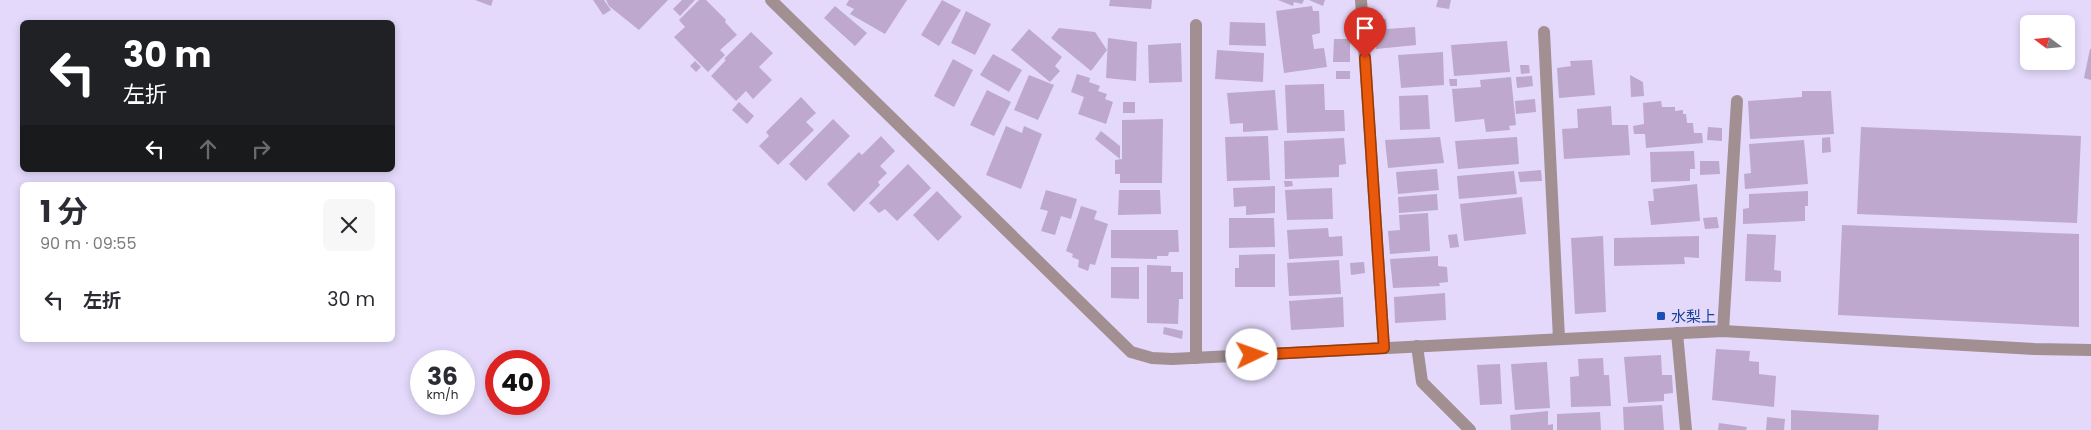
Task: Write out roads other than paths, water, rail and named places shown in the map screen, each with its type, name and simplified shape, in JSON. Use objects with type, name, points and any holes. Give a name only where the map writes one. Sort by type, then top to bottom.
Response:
[{"type":"street","points":[[771,0],[1131,352],[1152,358],[1196,358],[1723,331],[2034,349],[2091,350]]},
{"type":"street","points":[[1361,0],[1384,348]]},
{"type":"street","points":[[1196,25],[1196,358]]},
{"type":"street","points":[[1544,32],[1559,339]]},
{"type":"street","points":[[1723,331],[1738,101]]},
{"type":"street","points":[[1677,333],[1686,430]]},
{"type":"street","points":[[1417,346],[1422,382],[1470,430]]},
{"type":"place","name":"水梨上","points":[[1661,316]]}]
